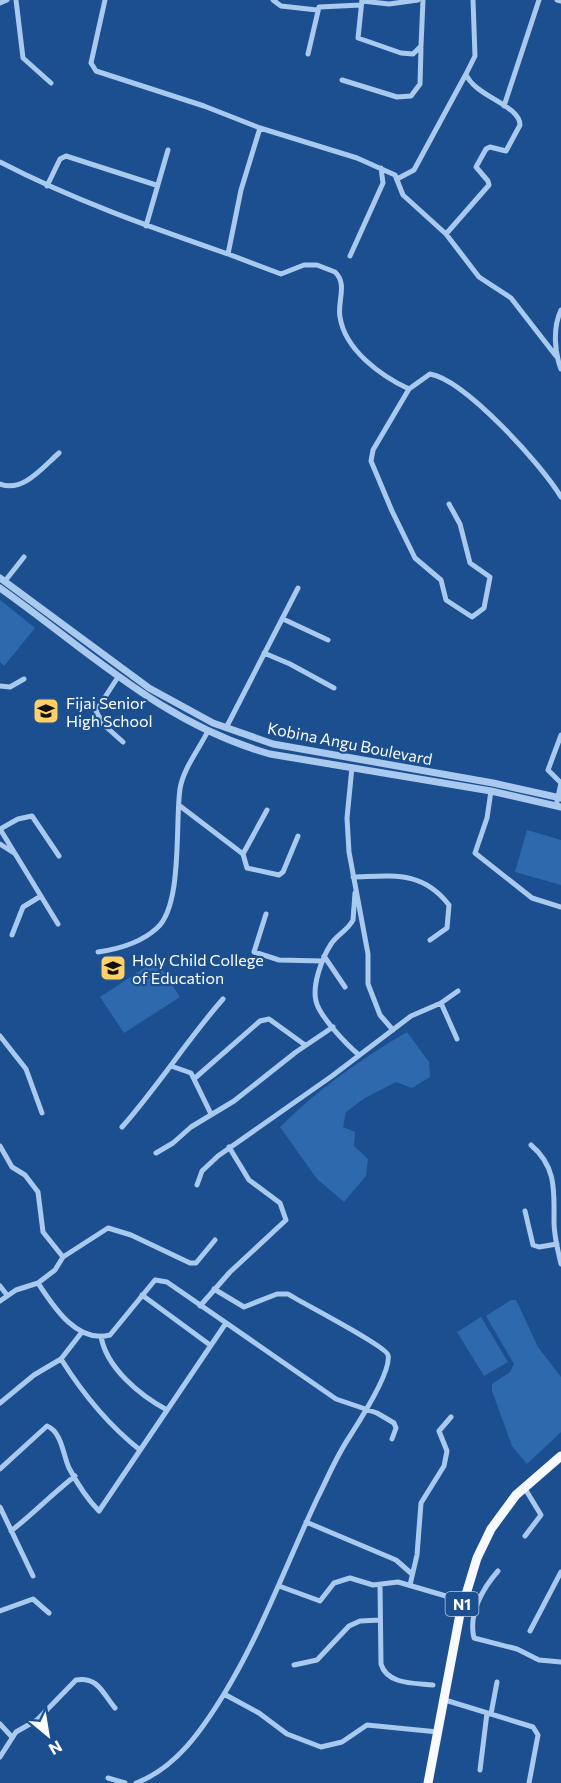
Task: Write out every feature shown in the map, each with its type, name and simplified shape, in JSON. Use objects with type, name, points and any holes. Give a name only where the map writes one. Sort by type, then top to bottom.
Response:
[{"type":"highway","name":"N1","points":[[428,1783],[463,1601],[484,1542],[499,1516],[524,1487],[561,1456]]},
{"type":"street","points":[[0,3],[7,0]]},
{"type":"street","points":[[16,0],[22,58],[51,83]]},
{"type":"street","points":[[105,0],[91,63],[96,71],[204,106],[260,128],[391,172],[404,195],[446,234],[479,277],[511,298],[556,356],[561,369]]},
{"type":"street","points":[[273,0],[281,6],[317,10]]},
{"type":"street","points":[[308,54],[319,7],[362,2],[389,4],[418,0]]},
{"type":"street","points":[[342,80],[397,97],[411,96],[420,84],[423,0]]},
{"type":"street","points":[[397,179],[409,175],[414,170],[475,56],[473,0]]},
{"type":"street","points":[[504,106],[539,0]]},
{"type":"street","points":[[362,2],[358,38],[401,53],[413,54],[421,46]]},
{"type":"street","points":[[446,234],[489,185],[489,181],[476,167],[486,149],[490,147],[506,151],[518,131],[520,118],[475,88],[466,74]]},
{"type":"street","points":[[228,254],[241,190],[260,128]]},
{"type":"street","points":[[146,226],[168,150]]},
{"type":"street","points":[[47,186],[60,159],[66,156],[156,185]]},
{"type":"street","points":[[0,162],[47,186],[146,226],[281,274],[303,266],[317,266],[335,272],[341,286],[340,317],[349,337],[378,372],[409,388]]},
{"type":"street","points":[[350,256],[383,183],[381,168]]},
{"type":"street","points":[[556,356],[556,322],[561,310]]},
{"type":"street","points":[[449,504],[460,524],[470,563],[490,577],[484,608],[472,617],[446,600],[441,580],[415,558],[371,461],[373,450],[409,388],[430,374],[449,381],[517,440],[561,497]]},
{"type":"street","points":[[1,486],[10,487],[28,480],[58,453]]},
{"type":"street","points":[[2,579],[24,557]]},
{"type":"street","name":"Kobina Angu Boulevard","points":[[2,579],[149,688],[225,728],[273,744],[493,783],[560,798]]},
{"type":"street","name":"Kobina Angu Boulevard","points":[[0,588],[118,677],[168,711],[242,746],[270,754],[491,791],[558,806]]},
{"type":"street","points":[[225,728],[298,588]]},
{"type":"street","points":[[283,619],[328,640]]},
{"type":"street","points":[[264,653],[334,688]]},
{"type":"street","points":[[118,677],[96,711],[103,724],[123,742]]},
{"type":"street","points":[[0,686],[10,687],[24,679]]},
{"type":"street","points":[[98,952],[137,941],[159,927],[174,887],[182,778],[208,731]]},
{"type":"street","points":[[558,806],[561,783],[548,770],[561,735]]},
{"type":"street","points":[[353,758],[347,818],[353,877],[368,954],[370,991],[380,1015],[393,1030]]},
{"type":"street","points":[[491,791],[487,818],[475,853],[532,898],[561,907]]},
{"type":"street","points":[[180,806],[243,854],[247,868],[279,875],[283,872],[298,836]]},
{"type":"street","points":[[243,854],[267,810]]},
{"type":"street","points":[[58,924],[0,829],[18,819],[32,816],[59,856]]},
{"type":"street","points":[[0,844],[15,854]]},
{"type":"street","points":[[353,877],[404,875],[441,894],[449,905],[447,928],[430,940]]},
{"type":"street","points":[[356,889],[353,920],[336,937],[323,958],[315,990],[316,1003],[333,1027],[359,1055]]},
{"type":"street","points":[[12,934],[23,907],[41,896]]},
{"type":"street","points":[[266,914],[254,952],[279,960],[323,958]]},
{"type":"street","points":[[323,958],[345,987]]},
{"type":"street","points":[[197,1185],[202,1171],[229,1148],[411,1016],[441,1003],[458,992]]},
{"type":"street","points":[[122,1127],[153,1092],[192,1034],[223,999]]},
{"type":"street","points":[[441,1003],[457,1039]]},
{"type":"street","points":[[195,1078],[260,1021],[269,1019],[305,1045]]},
{"type":"street","points":[[156,1153],[173,1143],[191,1127],[234,1101],[305,1045],[333,1027]]},
{"type":"street","points":[[0,1036],[26,1069],[42,1113]]},
{"type":"street","points":[[171,1066],[191,1073],[211,1114]]},
{"type":"street","points":[[531,1145],[543,1155],[548,1165],[559,1202],[554,1223],[561,1264]]},
{"type":"street","points":[[0,1146],[12,1167],[25,1175],[38,1192],[43,1232],[63,1257]]},
{"type":"street","points":[[200,1306],[214,1289],[286,1220],[280,1203],[249,1180],[229,1148]]},
{"type":"street","points":[[525,1211],[533,1245],[539,1247],[557,1244]]},
{"type":"street","points":[[0,1301],[38,1283],[55,1270],[63,1257],[108,1228],[131,1234],[190,1263],[196,1263],[215,1240]]},
{"type":"street","points":[[38,1283],[57,1311],[82,1332],[101,1336],[110,1335],[155,1280],[167,1282],[336,1399],[394,1423],[396,1428],[392,1439]]},
{"type":"street","points":[[0,1286],[7,1296]]},
{"type":"street","points":[[136,1783],[167,1768],[224,1694],[279,1586],[306,1522],[343,1446],[367,1410],[388,1359],[385,1348],[288,1294],[277,1294],[244,1308],[214,1289]]},
{"type":"street","points":[[142,1295],[210,1345]]},
{"type":"street","points":[[0,1469],[47,1426],[57,1435],[75,1476],[99,1511],[226,1323]]},
{"type":"street","points":[[0,1403],[34,1375],[61,1359],[82,1332]]},
{"type":"street","points":[[101,1336],[103,1345],[112,1360],[139,1393],[167,1410]]},
{"type":"street","points":[[61,1359],[83,1392],[114,1430],[140,1450]]},
{"type":"street","points":[[410,1585],[417,1555],[421,1503],[444,1466],[447,1451],[439,1431],[451,1417]]},
{"type":"street","points":[[10,1531],[36,1512],[48,1498],[75,1476]]},
{"type":"street","points":[[524,1487],[541,1515],[525,1536]]},
{"type":"street","points":[[0,1507],[33,1576]]},
{"type":"street","points":[[306,1522],[396,1560],[412,1574]]},
{"type":"street","points":[[498,1571],[486,1584],[474,1617],[474,1638],[517,1649],[539,1660],[561,1662]]},
{"type":"street","points":[[530,1631],[561,1572]]},
{"type":"street","points":[[279,1586],[320,1600],[334,1583],[357,1578],[373,1585],[391,1581],[410,1585],[463,1601]]},
{"type":"street","points":[[380,1585],[381,1664],[385,1673],[397,1680],[433,1685]]},
{"type":"street","points":[[0,1611],[33,1599],[49,1613]]},
{"type":"street","points":[[460,1614],[474,1617]]},
{"type":"street","points":[[294,1665],[317,1660],[340,1633],[356,1623],[380,1620]]},
{"type":"street","points":[[0,1757],[12,1737],[36,1720],[76,1680],[86,1679],[97,1683],[115,1708]]},
{"type":"street","points":[[480,1770],[489,1713],[497,1682]]},
{"type":"street","points":[[224,1694],[259,1713],[287,1734],[321,1747],[342,1742],[368,1725],[439,1732]]},
{"type":"street","points":[[445,1700],[536,1730],[538,1735],[529,1783]]},
{"type":"street","points":[[0,1724],[12,1737]]},
{"type":"street","points":[[108,1778],[125,1783]]},
{"type":"shaded area","points":[[0,600],[35,628],[4,666],[0,662]]},
{"type":"shaded area","points":[[527,830],[561,840],[561,885],[515,872]]},
{"type":"shaded area","points":[[156,960],[180,997],[124,1033],[100,997]]},
{"type":"shaded area","points":[[407,1032],[429,1062],[430,1077],[412,1088],[396,1082],[365,1098],[346,1112],[343,1127],[355,1132],[354,1146],[368,1159],[366,1176],[344,1202],[317,1179],[280,1127],[340,1076]]},
{"type":"shaded area","points":[[511,1300],[516,1300],[538,1347],[561,1377],[561,1432],[527,1464],[512,1446],[492,1391],[492,1384],[510,1372],[514,1364],[486,1316]]},
{"type":"shaded area","points":[[481,1317],[508,1362],[484,1376],[457,1332]]},
{"type":"place","name":"Fijai Senior High School","points":[[46,711]]},
{"type":"place","name":"Holy Child College of Education","points":[[113,968]]}]
